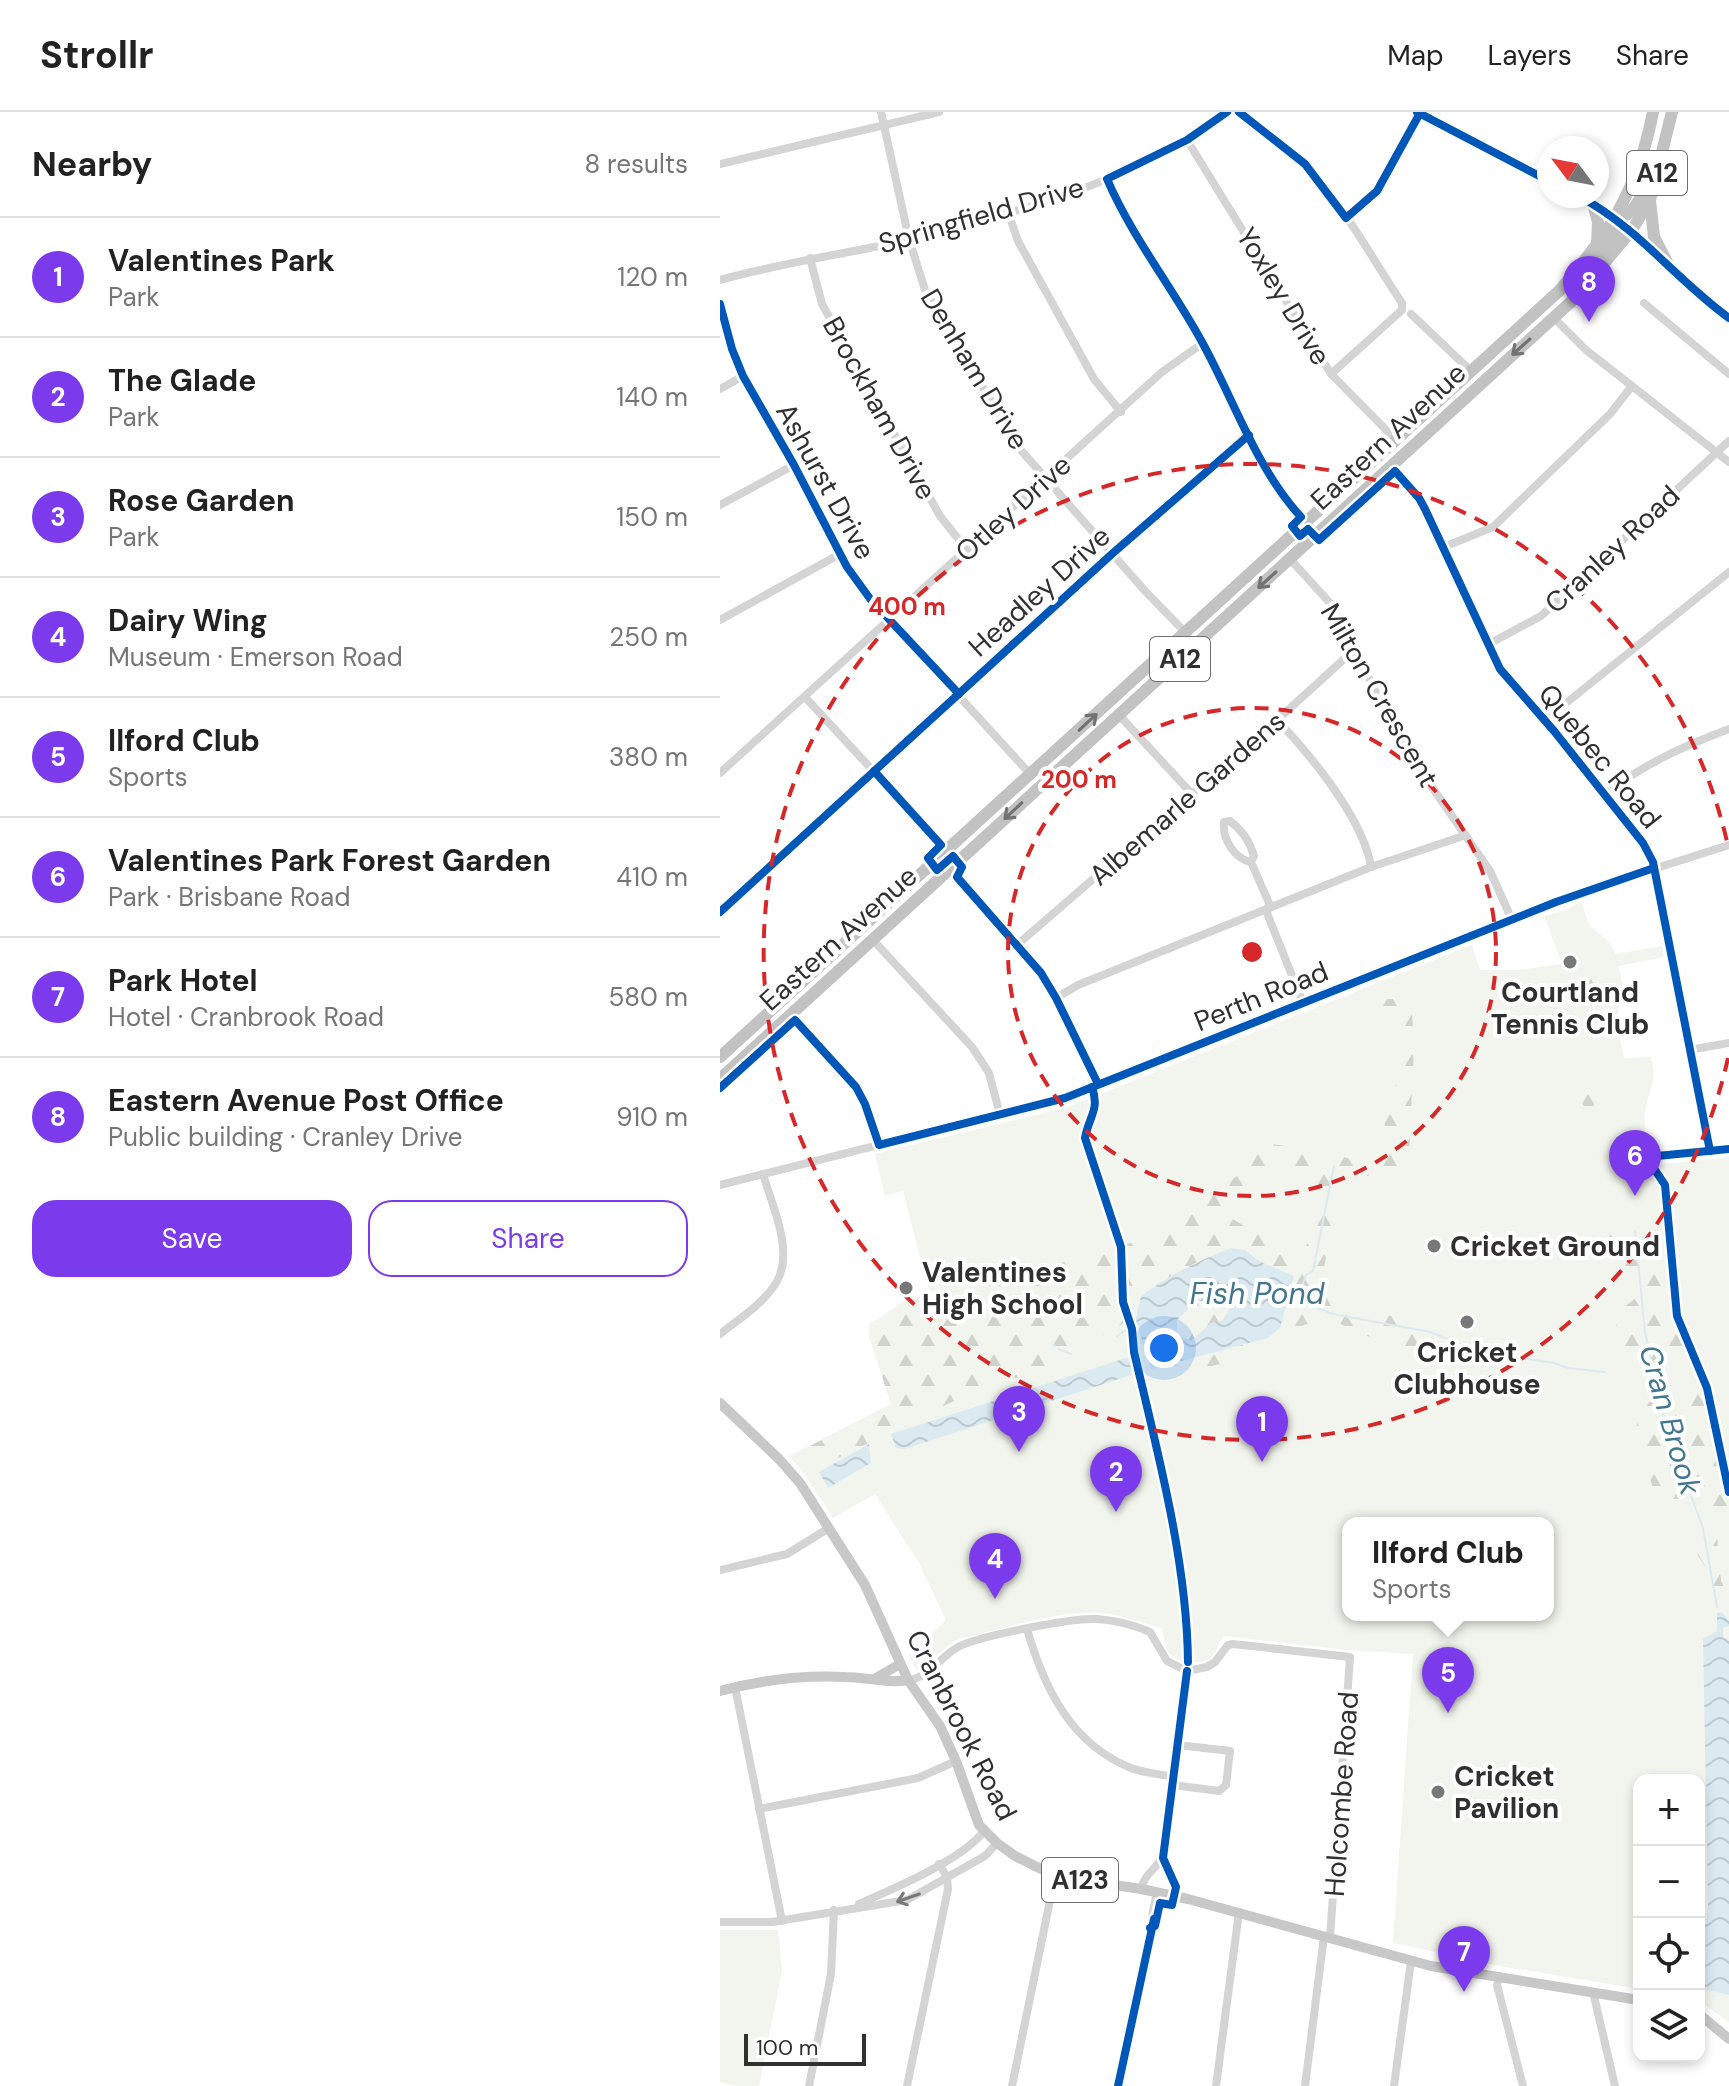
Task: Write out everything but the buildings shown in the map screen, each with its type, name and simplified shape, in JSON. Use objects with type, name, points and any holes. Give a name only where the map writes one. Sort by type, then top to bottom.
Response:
[{"type":"highway","name":"Eastern Avenue","points":[[720,1057],[1559,291],[1616,218],[1637,174],[1653,112]]},
{"type":"highway","name":"Eastern Avenue","points":[[720,1079],[1590,282],[1632,230],[1650,200],[1671,117]]},
{"type":"highway","points":[[1616,218],[1632,211],[1671,117]]},
{"type":"highway","points":[[1650,200],[1654,237],[1667,262]]},
{"type":"highway","points":[[1594,208],[1597,245]]},
{"type":"highway","points":[[1559,291],[1581,278],[1618,232],[1632,230]]},
{"type":"main road","name":"Cranbrook Road","points":[[720,1403],[800,1483],[865,1585],[908,1680],[940,1726],[974,1814],[984,1831],[1025,1862],[1055,1876],[1157,1892],[1411,1961],[1633,1999]]},
{"type":"main road","points":[[876,1678],[900,1664]]},
{"type":"main road","points":[[720,1691],[810,1677],[908,1680]]},
{"type":"main road","points":[[1705,2019],[1729,2039]]},
{"type":"street","name":"Denham Drive","points":[[881,112],[909,239],[925,290],[1019,448],[1185,632]]},
{"type":"street","points":[[720,164],[939,112]]},
{"type":"street","name":"Springfield Drive","points":[[720,280],[810,258],[909,239],[1008,212],[1107,179],[1187,140],[1227,112]]},
{"type":"street","points":[[1239,112],[1305,164],[1346,218],[1406,312],[1471,371]]},
{"type":"street","points":[[1346,218],[1377,191],[1419,112],[1537,175]]},
{"type":"street","name":"Yoxley Drive","points":[[1187,140],[1331,374],[1396,440]]},
{"type":"street","points":[[1107,179],[1118,205],[1203,343],[1278,489],[1306,522]]},
{"type":"street","points":[[1600,208],[1632,230],[1727,312]]},
{"type":"street","points":[[1008,212],[1018,241],[1094,379],[1121,412]]},
{"type":"street","name":"Brockham Drive","points":[[810,258],[822,304],[940,516],[967,550]]},
{"type":"street","points":[[1644,303],[1729,374]]},
{"type":"street","name":"Ashurst Drive","points":[[720,304],[743,376],[840,554],[871,600],[1031,775]]},
{"type":"street","points":[[1331,374],[1406,312]]},
{"type":"street","points":[[1553,317],[1586,350],[1729,462]]},
{"type":"street","points":[[1675,346],[1683,336]]},
{"type":"street","name":"Otley Drive","points":[[720,773],[1162,372],[1203,343]]},
{"type":"street","points":[[720,389],[743,376]]},
{"type":"street","points":[[1444,547],[1493,527],[1610,414],[1632,386]]},
{"type":"street","name":"Headley Drive","points":[[720,912],[1113,553],[1249,435]]},
{"type":"street","name":"Cranley Road","points":[[1487,645],[1541,616],[1729,441]]},
{"type":"street","points":[[720,505],[794,465]]},
{"type":"street","name":"Quebec Road","points":[[1391,467],[1421,501],[1500,669],[1643,843],[1654,868],[1710,1151]]},
{"type":"street","points":[[720,620],[840,554]]},
{"type":"street","name":"Milton Crescent","points":[[1290,559],[1330,603],[1405,748],[1490,871],[1512,920]]},
{"type":"street","points":[[1545,720],[1729,572]]},
{"type":"street","name":"Albemarle Gardens","points":[[1018,944],[1354,650]]},
{"type":"street","points":[[805,697],[946,850]]},
{"type":"street","points":[[1119,715],[1192,794]]},
{"type":"street","points":[[1277,720],[1301,745],[1352,818],[1364,841],[1371,867]]},
{"type":"street","points":[[1604,794],[1668,753],[1729,729]]},
{"type":"street","points":[[1251,862],[1241,859],[1231,848],[1223,831],[1224,822],[1235,824],[1253,852],[1251,862],[1269,903],[1267,913],[1303,1003]]},
{"type":"street","points":[[1056,998],[1078,985],[1371,867],[1466,835]]},
{"type":"street","name":"Perth Road","points":[[720,1185],[1065,1098],[1581,892],[1729,845]]},
{"type":"street","points":[[950,869],[1018,944],[1056,998],[1098,1084]]},
{"type":"street","points":[[873,940],[972,1047],[989,1073],[1000,1115]]},
{"type":"street","points":[[790,1015],[856,1087],[879,1145]]},
{"type":"street","points":[[1689,1050],[1729,1043]]},
{"type":"street","points":[[1657,1156],[1729,1149]]},
{"type":"street","points":[[720,1334],[767,1295],[780,1275],[782,1242],[763,1174]]},
{"type":"street","points":[[720,1570],[787,1554],[829,1528]]},
{"type":"street","points":[[908,1680],[919,1679],[949,1653],[966,1644],[1027,1629],[1094,1619],[1146,1630],[1153,1635],[1167,1661],[1187,1671],[1163,1858],[1169,1872]]},
{"type":"street","points":[[1027,1629],[1048,1690],[1069,1722],[1096,1749],[1132,1769],[1173,1781],[1219,1791],[1226,1785],[1230,1751],[1178,1745]]},
{"type":"street","name":"Holcombe Road","points":[[1187,1671],[1207,1667],[1215,1662],[1224,1648],[1233,1644],[1350,1657],[1327,1936],[1305,2086]]},
{"type":"street","points":[[735,1687],[782,1921]]},
{"type":"street","points":[[759,1809],[918,1778],[956,1761]]},
{"type":"street","points":[[851,1907],[939,1864],[971,1845],[984,1831]]},
{"type":"street","points":[[720,1922],[782,1921],[907,1900],[985,1856],[997,1843]]},
{"type":"street","points":[[1141,1889],[1147,1875],[1163,1858]]},
{"type":"street","points":[[907,2086],[948,1889],[947,1877],[939,1864]]},
{"type":"street","points":[[1012,2086],[1055,1876]]},
{"type":"street","points":[[1118,2086],[1157,1892]]},
{"type":"street","points":[[809,2086],[831,1974],[834,1910]]},
{"type":"street","points":[[1216,2086],[1239,1912]]},
{"type":"street","points":[[1394,2086],[1411,1961]]},
{"type":"street","points":[[1499,1978],[1497,1985],[1523,2086]]},
{"type":"street","points":[[1593,1992],[1615,2086]]},
{"type":"green space","points":[[1581,902],[1590,926],[1609,942],[1616,954],[1662,946],[1664,957],[1619,966],[1623,990],[1616,1020],[1624,1058],[1651,1057],[1653,1077],[1645,1121],[1653,1163],[1729,1157],[1729,2022],[1705,2005],[1705,1774],[1633,1774],[1633,1988],[1499,1966],[1393,1943],[1413,1654],[1224,1636],[1207,1660],[1189,1662],[1169,1653],[1162,1628],[1117,1615],[1085,1613],[1049,1617],[962,1638],[917,1671],[909,1656],[946,1620],[919,1563],[875,1494],[833,1518],[789,1456],[891,1404],[869,1336],[869,1324],[907,1300],[930,1295],[903,1191],[885,1196],[875,1154],[1068,1107],[1472,945],[1480,970],[1518,970],[1562,964],[1544,916]]},
{"type":"green space","points":[[1593,978],[1600,995],[1604,1026],[1602,1056],[1596,1059],[1585,1052],[1588,981]]},
{"type":"green space","points":[[1393,999],[1412,1014],[1414,1047],[1409,1157],[1396,1170],[1388,1173],[1344,1176],[1322,1276],[1357,1309],[1421,1322],[1430,1353],[1430,1370],[1425,1376],[1416,1374],[1383,1343],[1327,1318],[1275,1334],[1237,1360],[1161,1378],[1151,1369],[1268,1338],[1293,1276],[1237,1248],[1203,1260],[1148,1290],[1131,1317],[1102,1336],[1057,1354],[1048,1373],[1010,1379],[978,1397],[960,1398],[820,1467],[804,1449],[891,1404],[869,1336],[869,1324],[907,1300],[1106,1252],[1117,1254],[1123,1245],[1142,1240],[1237,1176],[1245,1153],[1272,1144],[1338,1154],[1356,1162],[1376,1155],[1384,1135],[1386,1103],[1396,1085],[1397,1037],[1383,1025],[1375,1000]],"holes":[[[1278,1168],[1300,1170],[1316,1198],[1311,1234],[1302,1258],[1227,1216],[1229,1208],[1243,1200],[1245,1192]]]},
{"type":"green space","points":[[1582,1067],[1596,1067],[1598,1072],[1599,1093],[1592,1108],[1585,1107],[1580,1098]]},
{"type":"green space","points":[[1668,1225],[1675,1314],[1705,1396],[1729,1505],[1729,1516],[1712,1521],[1705,1510],[1691,1512],[1680,1499],[1673,1499],[1662,1509],[1657,1505],[1637,1427],[1642,1407],[1650,1396],[1667,1384],[1677,1388],[1690,1384],[1693,1379],[1691,1368],[1626,1369],[1618,1342],[1618,1314],[1636,1297],[1635,1288],[1612,1271],[1609,1231]]},
{"type":"green space","points":[[1196,1301],[1227,1301],[1230,1308],[1222,1321],[1211,1323],[1191,1341],[1177,1335],[1177,1320]]},
{"type":"green space","points":[[1713,1533],[1717,1536],[1721,1581],[1726,1590],[1723,1607],[1714,1609],[1710,1605],[1704,1565],[1692,1541],[1696,1536]]},
{"type":"green space","points":[[720,1930],[778,1930],[782,1971],[759,2086],[720,2082]]},
{"type":"water","name":"Fish Pond","points":[[1231,1248],[1245,1250],[1259,1261],[1294,1276],[1280,1328],[1268,1338],[1151,1369],[1138,1328],[1132,1321],[1136,1318],[1141,1296],[1195,1263]],"holes":[[[1196,1301],[1226,1301],[1230,1308],[1222,1321],[1211,1323],[1191,1341],[1177,1334],[1177,1320]]]},
{"type":"water","points":[[1129,1357],[1134,1374],[905,1449],[896,1448],[891,1434]]},
{"type":"water","points":[[869,1444],[871,1463],[828,1488],[819,1472]]},
{"type":"water","points":[[1722,1612],[1729,1621],[1729,1626],[1723,1628],[1723,1637],[1729,1641],[1729,1995],[1705,1989],[1708,1907],[1703,1639],[1717,1631],[1717,1613]]},
{"type":"waterway","points":[[1297,1300],[1306,1275],[1313,1271],[1334,1166]]},
{"type":"waterway","name":"Cran Brook","points":[[1635,1231],[1645,1332],[1667,1431],[1703,1528],[1717,1607]]},
{"type":"waterway","points":[[1289,1297],[1333,1314],[1430,1332],[1476,1351],[1605,1372]]},
{"type":"waterway","points":[[1116,1337],[1134,1324]]},
{"type":"waterway","points":[[1058,1349],[1071,1354]]},
{"type":"cycle path","points":[[1227,112],[1187,140],[1107,179],[1128,221],[1202,342],[1258,455],[1301,517],[1292,526],[1300,536],[1308,529],[1319,540],[1395,471],[1425,509],[1500,669],[1643,843],[1653,862],[1710,1151]]},
{"type":"cycle path","points":[[1239,112],[1305,164],[1346,218],[1377,191],[1420,113]]},
{"type":"cycle path","points":[[1417,112],[1537,175]]},
{"type":"cycle path","points":[[1599,208],[1729,318]]},
{"type":"cycle path","points":[[720,304],[743,376],[847,567],[871,600],[959,694]]},
{"type":"cycle path","points":[[720,912],[1113,553],[1249,435]]},
{"type":"cycle path","points":[[874,771],[941,845],[928,858],[937,870],[953,856],[962,867],[957,877],[1041,973],[1098,1084]]},
{"type":"cycle path","points":[[720,1088],[795,1020],[856,1087],[879,1145],[1065,1098],[1556,902],[1654,868]]},
{"type":"cycle path","points":[[1092,1087],[1094,1107],[1085,1138],[1121,1247],[1123,1302],[1132,1329],[1134,1352],[1177,1545],[1188,1662]]},
{"type":"cycle path","points":[[1729,1149],[1657,1156],[1651,1164],[1665,1185],[1677,1316],[1707,1388],[1729,1492]]},
{"type":"cycle path","points":[[1150,1928],[1155,1926],[1160,1903],[1172,1905],[1176,1887],[1163,1858],[1187,1671]]},
{"type":"cycle path","points":[[1118,2086],[1154,1919]]},
{"type":"place","name":"Eastern Avenue Post Office","points":[[1589,322]]},
{"type":"place","name":"Courtland Tennis Club","points":[[1570,962]]},
{"type":"place","name":"Valentines Park Forest Garden","points":[[1635,1196]]},
{"type":"place","name":"Cricket Ground","points":[[1434,1246]]},
{"type":"place","name":"Valentines High School","points":[[906,1288]]},
{"type":"place","name":"Cricket Clubhouse","points":[[1467,1322]]},
{"type":"place","name":"Rose Garden","points":[[1019,1452]]},
{"type":"place","name":"Valentines Park","points":[[1262,1462]]},
{"type":"place","name":"The Glade","points":[[1116,1512]]},
{"type":"place","name":"Dairy Wing","points":[[995,1599]]},
{"type":"place","name":"Ilford Club","points":[[1448,1713]]},
{"type":"place","name":"Cricket Pavilion","points":[[1438,1792]]},
{"type":"place","name":"Park Hotel","points":[[1464,1992]]}]
